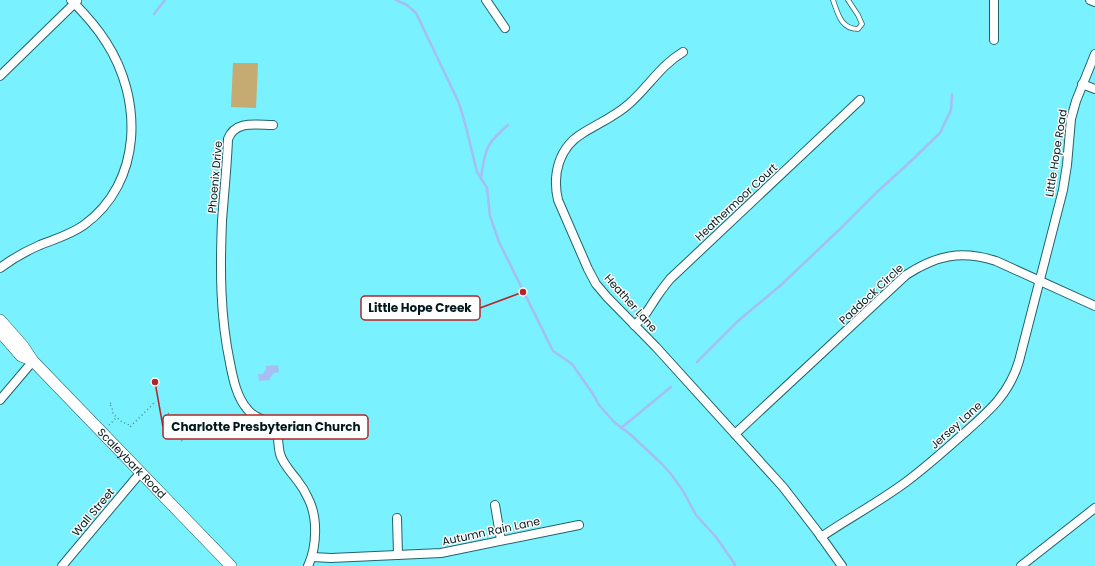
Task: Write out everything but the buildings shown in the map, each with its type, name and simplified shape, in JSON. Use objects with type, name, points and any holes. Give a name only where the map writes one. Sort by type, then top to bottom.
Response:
[{"type":"street","points":[[486,0],[506,28]]},
{"type":"street","points":[[994,0],[994,40]]},
{"type":"street","points":[[1090,0],[1095,2]]},
{"type":"street","points":[[0,76],[74,1],[96,26],[116,60],[129,100],[132,136],[130,154],[126,168],[108,202],[96,215],[83,226],[69,234],[32,249],[0,268]]},
{"type":"street","name":"Heather Lane","points":[[683,52],[671,59],[628,105],[613,117],[583,133],[574,140],[563,153],[556,172],[555,183],[558,200],[596,284],[735,434],[790,496],[842,566]]},
{"type":"street","name":"Little Hope Road","points":[[1040,281],[1063,190],[1071,119],[1082,84],[1095,54]]},
{"type":"street","points":[[1082,84],[1095,89]]},
{"type":"street","name":"Heathermoor Court","points":[[634,325],[642,320],[647,314],[659,293],[670,279],[860,100]]},
{"type":"street","name":"Phoenix Drive","points":[[273,125],[239,126],[230,133],[228,139],[222,220],[220,275],[222,313],[226,346],[232,375],[240,397],[249,412],[277,427],[280,454],[308,498],[313,509],[315,534],[312,557]]},
{"type":"street","name":"Paddock Circle","points":[[735,434],[906,275],[921,265],[942,257],[968,255],[996,261],[1095,306]]},
{"type":"street","name":"Jersey Lane","points":[[821,537],[905,482],[933,461],[991,410],[1002,398],[1017,369],[1040,281]]},
{"type":"street","name":"Scaleybark Road","points":[[0,320],[23,346],[33,361],[231,566]]},
{"type":"street","name":"Scaleybark Road","points":[[0,332],[21,356],[33,361]]},
{"type":"street","points":[[0,400],[33,361]]},
{"type":"street","name":"Wall Street","points":[[62,566],[141,472]]},
{"type":"street","points":[[495,505],[501,540]]},
{"type":"street","points":[[1021,566],[1095,508]]},
{"type":"street","points":[[397,518],[398,555]]},
{"type":"street","name":"Autumn Rain Lane","points":[[312,557],[331,558],[441,553],[468,549],[501,540],[579,525]]},
{"type":"street","points":[[308,566],[312,557]]},
{"type":"lane","points":[[833,0],[845,26],[850,30],[858,30],[862,24],[848,0]]},
{"type":"path","points":[[111,403],[109,404],[117,418],[128,424],[130,427],[154,403]]},
{"type":"path","points":[[168,413],[180,425]]},
{"type":"path","points":[[109,425],[117,418]]},
{"type":"path","points":[[173,432],[183,442]]},
{"type":"shaded area","points":[[233,63],[258,63],[256,108],[231,107]]},
{"type":"water","points":[[278,365],[279,372],[274,373],[270,380],[259,381],[258,374],[263,374],[266,366]]},
{"type":"waterway","points":[[154,14],[165,0]]},
{"type":"waterway","points":[[396,0],[407,5],[416,13],[459,103],[477,172],[487,188],[490,216],[499,242],[553,351],[572,364],[599,405],[614,422],[631,435],[671,474],[683,491],[696,515],[716,537],[735,566]]},
{"type":"waterway","points":[[697,362],[738,321],[781,285],[940,133],[951,110],[952,94]]},
{"type":"waterway","points":[[481,177],[484,159],[488,148],[495,137],[508,125]]},
{"type":"waterway","points":[[621,428],[671,387]]},
{"type":"place","name":"Little Hope Creek","points":[[523,292]]},
{"type":"place","name":"Charlotte Presbyterian Church","points":[[155,382]]}]
